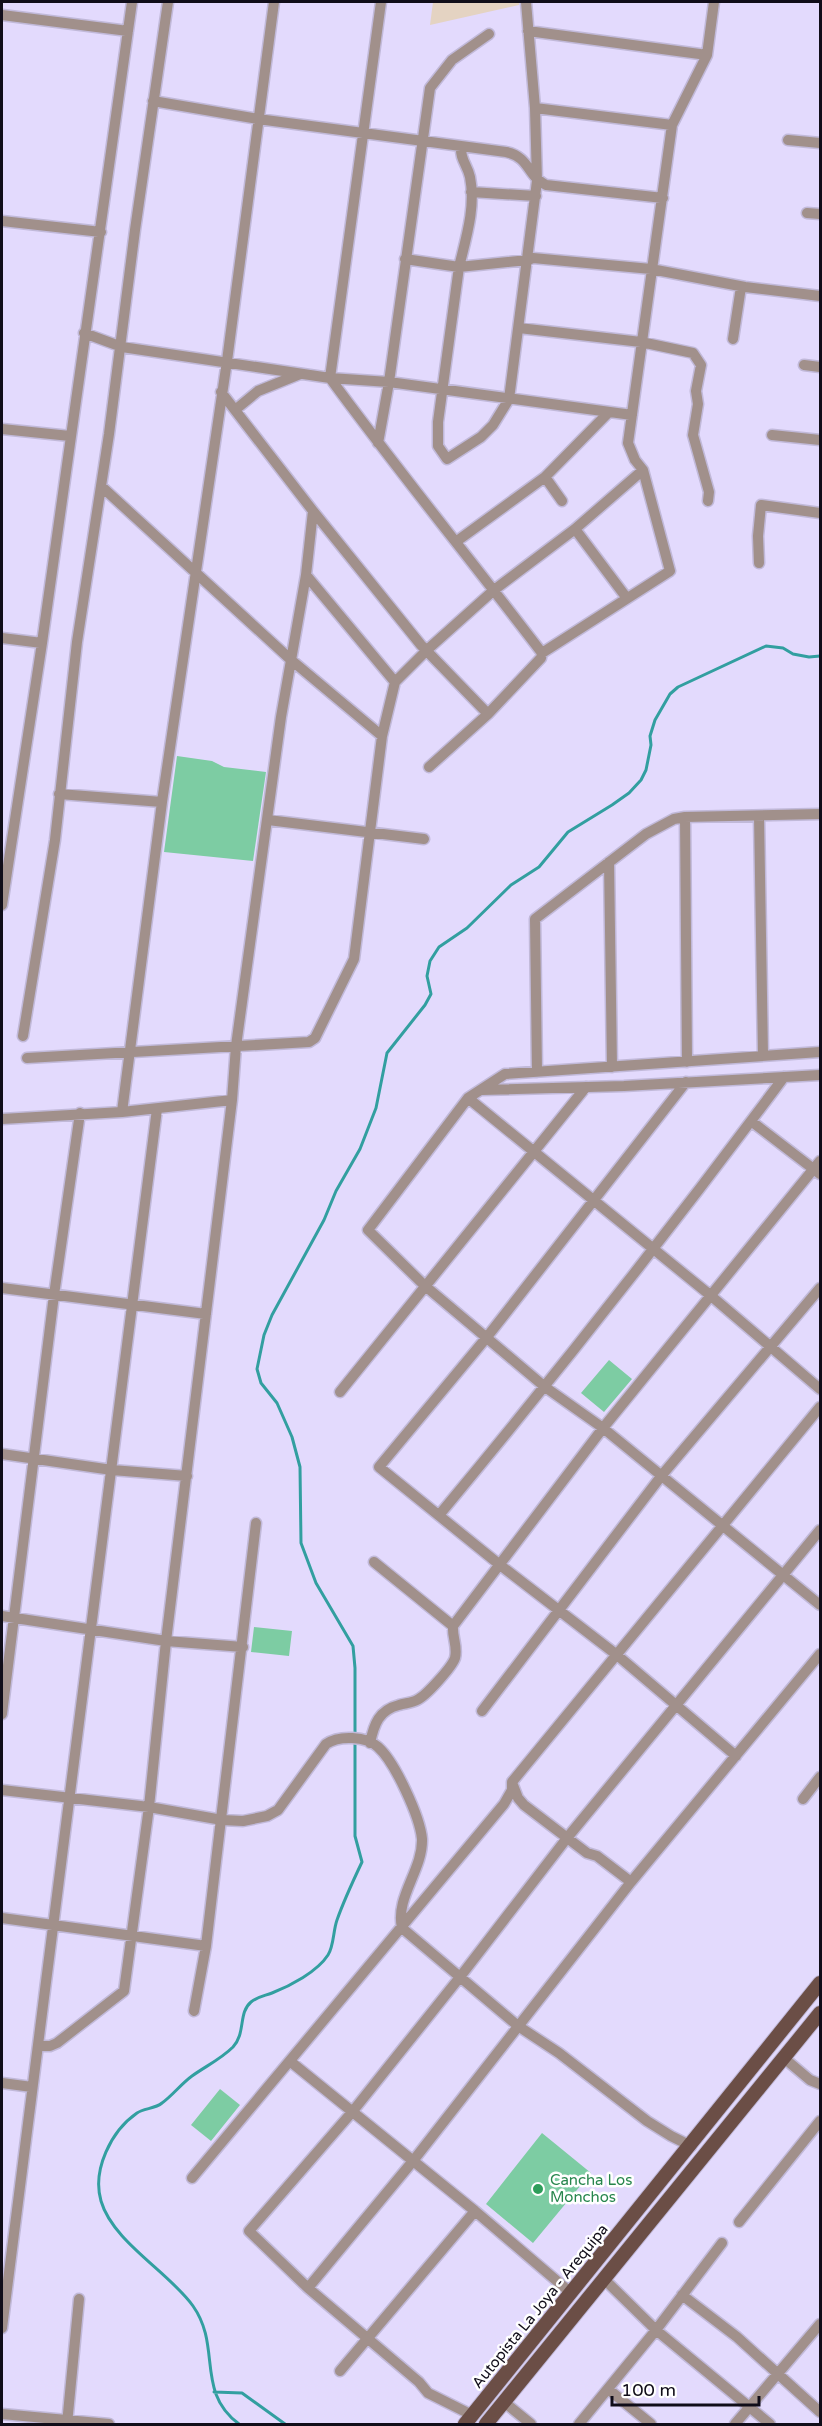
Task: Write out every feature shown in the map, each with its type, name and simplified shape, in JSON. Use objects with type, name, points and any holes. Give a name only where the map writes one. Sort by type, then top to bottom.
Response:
[{"type":"main road","name":"Autopista La Joya - Arequipa","points":[[468,2420],[820,1983]]},
{"type":"main road","points":[[486,2424],[820,2013]]},
{"type":"street","points":[[2,905],[6,850],[42,643],[132,2]]},
{"type":"street","points":[[23,1036],[55,840],[77,642],[122,346],[168,2]]},
{"type":"street","points":[[123,1112],[162,802],[227,361],[274,2]]},
{"type":"street","points":[[381,2],[330,378],[542,653]]},
{"type":"street","points":[[461,146],[460,158],[467,167],[471,192],[470,223],[459,267],[441,389],[438,446],[447,459],[481,437],[493,425],[509,399],[537,181],[535,108],[526,2]]},
{"type":"street","points":[[429,767],[488,714],[541,658],[542,653],[626,597],[670,571],[670,564],[643,470],[635,460],[628,443],[651,269],[663,198],[669,137],[672,125],[708,55],[714,2]]},
{"type":"street","points":[[2,15],[128,31]]},
{"type":"street","points":[[528,31],[708,55]]},
{"type":"street","points":[[378,443],[389,382],[430,88],[452,60],[489,34]]},
{"type":"street","points":[[153,101],[258,119],[514,154],[524,160],[537,181],[546,185],[663,198]]},
{"type":"street","points":[[535,108],[672,125]]},
{"type":"street","points":[[788,140],[820,143]]},
{"type":"street","points":[[471,192],[536,196]]},
{"type":"street","points":[[807,213],[820,214]]},
{"type":"street","points":[[2,221],[101,232]]},
{"type":"street","points":[[405,259],[459,267],[533,258],[651,269],[741,287],[820,296]]},
{"type":"street","points":[[733,339],[741,287]]},
{"type":"street","points":[[519,328],[641,342],[693,353],[701,365],[696,391],[698,404],[693,435],[709,492],[708,501]]},
{"type":"street","points":[[84,333],[122,346],[330,378],[389,382],[632,415]]},
{"type":"street","points":[[804,365],[820,367]]},
{"type":"street","points":[[235,410],[258,391],[288,377],[303,373]]},
{"type":"street","points":[[221,392],[312,511],[413,636],[488,714]]},
{"type":"street","points":[[457,541],[544,477],[609,412]]},
{"type":"street","points":[[2,429],[70,436]]},
{"type":"street","points":[[772,435],[820,440]]},
{"type":"street","points":[[27,1058],[131,1050],[309,1042],[315,1038],[354,959],[382,736],[395,682],[494,590],[575,528],[643,470]]},
{"type":"street","points":[[544,477],[562,501]]},
{"type":"street","points":[[100,486],[290,658],[382,736]]},
{"type":"street","points":[[759,563],[758,536],[761,505],[820,513]]},
{"type":"street","points":[[38,2046],[50,2046],[57,2043],[124,1991],[149,1807],[166,1641],[232,1100],[236,1046],[290,658],[306,575],[312,511]]},
{"type":"street","points":[[575,528],[626,597]]},
{"type":"street","points":[[306,575],[395,682]]},
{"type":"street","points":[[2,638],[42,643]]},
{"type":"street","points":[[59,794],[162,802]]},
{"type":"street","points":[[537,1072],[535,919],[646,834],[674,819],[820,814]]},
{"type":"street","points":[[759,816],[763,1055]]},
{"type":"street","points":[[685,817],[687,1062]]},
{"type":"street","points":[[268,820],[424,839]]},
{"type":"street","points":[[609,862],[612,1067]]},
{"type":"street","points":[[820,1052],[504,1074],[468,1098],[368,1230],[424,1285],[545,1387],[603,1428],[820,1605]]},
{"type":"street","points":[[481,1090],[820,1075]]},
{"type":"street","points":[[440,1514],[654,1251],[784,1077]]},
{"type":"street","points":[[686,1082],[487,1337],[379,1467],[440,1514],[500,1565],[617,1655],[736,1756]]},
{"type":"street","points":[[340,1392],[586,1087]]},
{"type":"street","points":[[468,1098],[710,1295],[820,1389]]},
{"type":"street","points":[[2,1119],[123,1112],[232,1100]]},
{"type":"street","points":[[2,2328],[7,2246],[38,2046],[157,1109]]},
{"type":"street","points":[[2,1714],[7,1617],[34,1458],[80,1113]]},
{"type":"street","points":[[453,1626],[603,1428],[710,1295],[819,1168],[751,1121]]},
{"type":"street","points":[[482,1711],[662,1475],[820,1287]]},
{"type":"street","points":[[2,1288],[206,1314]]},
{"type":"street","points":[[192,2178],[504,1804],[512,1791],[512,1782],[820,1407]]},
{"type":"street","points":[[2,1454],[112,1470],[187,1476]]},
{"type":"street","points":[[194,2011],[206,1946],[256,1523]]},
{"type":"street","points":[[468,2420],[428,2393],[419,2382],[308,2289],[249,2231],[352,2111],[460,1977],[567,1838],[820,1530]]},
{"type":"street","points":[[370,1743],[374,1725],[385,1710],[417,1701],[426,1694],[447,1671],[457,1650],[453,1626],[374,1562]]},
{"type":"street","points":[[7,1617],[166,1641],[243,1647]]},
{"type":"street","points":[[308,2289],[414,2161],[631,1882],[820,1654]]},
{"type":"street","points":[[2,1790],[149,1807],[222,1820],[243,1821],[267,1816],[278,1810],[326,1744],[332,1740],[360,1740],[378,1747],[408,1795],[422,1840],[420,1854],[405,1895],[400,1921],[402,1928],[518,2026],[559,2053],[647,2121],[691,2146]]},
{"type":"street","points":[[803,1799],[820,1777]]},
{"type":"street","points":[[512,1782],[518,1798],[524,1805],[631,1882]]},
{"type":"street","points":[[2,1918],[206,1946]]},
{"type":"street","points":[[784,2058],[810,2080],[820,2084]]},
{"type":"street","points":[[291,2062],[571,2292]]},
{"type":"street","points":[[2,2083],[32,2087]]},
{"type":"street","points":[[739,2222],[820,2121]]},
{"type":"street","points":[[340,2372],[475,2211]]},
{"type":"street","points":[[579,2424],[656,2330],[722,2243]]},
{"type":"street","points":[[605,2280],[656,2330],[770,2424]]},
{"type":"street","points":[[682,2295],[737,2337],[820,2412]]},
{"type":"street","points":[[67,2423],[79,2299]]},
{"type":"street","points":[[735,2424],[820,2324]]},
{"type":"street","points":[[608,2389],[651,2424]]},
{"type":"street","points":[[504,2402],[531,2424]]},
{"type":"street","points":[[2,2414],[67,2423],[109,2424]]},
{"type":"shaded area","points":[[433,2],[519,2],[519,5],[430,25]]},
{"type":"green space","points":[[177,756],[212,761],[224,767],[266,772],[253,861],[164,852]]},
{"type":"green space","points":[[609,1360],[632,1379],[604,1412],[581,1393]]},
{"type":"green space","points":[[254,1627],[292,1631],[289,1656],[251,1652]]},
{"type":"green space","points":[[220,2089],[240,2105],[211,2141],[191,2125]]},
{"type":"green space","name":"Cancha Los Monchos","points":[[542,2133],[591,2173],[533,2243],[486,2204]]},
{"type":"waterway","points":[[239,2424],[226,2411],[217,2397],[206,2337],[193,2306],[183,2293],[117,2230],[107,2216],[101,2201],[99,2177],[106,2152],[119,2130],[128,2121],[140,2111],[162,2103],[188,2079],[233,2047],[239,2036],[245,2012],[251,2002],[295,1982],[310,1973],[323,1961],[330,1951],[337,1920],[362,1862],[355,1836],[353,1646],[316,1583],[301,1543],[300,1467],[292,1437],[277,1403],[261,1383],[257,1369],[264,1335],[272,1315],[360,1149],[376,1108],[387,1053],[431,994],[427,976],[430,961],[439,947],[467,928],[511,885],[539,867],[568,832],[629,793],[641,780],[646,770],[651,745],[650,736],[655,720],[670,694],[678,687],[766,646],[783,648],[793,654],[809,657],[820,656]]},
{"type":"waterway","points":[[214,2392],[242,2393],[285,2424]]},
{"type":"place","name":"Cancha Los Monchos","points":[[538,2189]]}]
